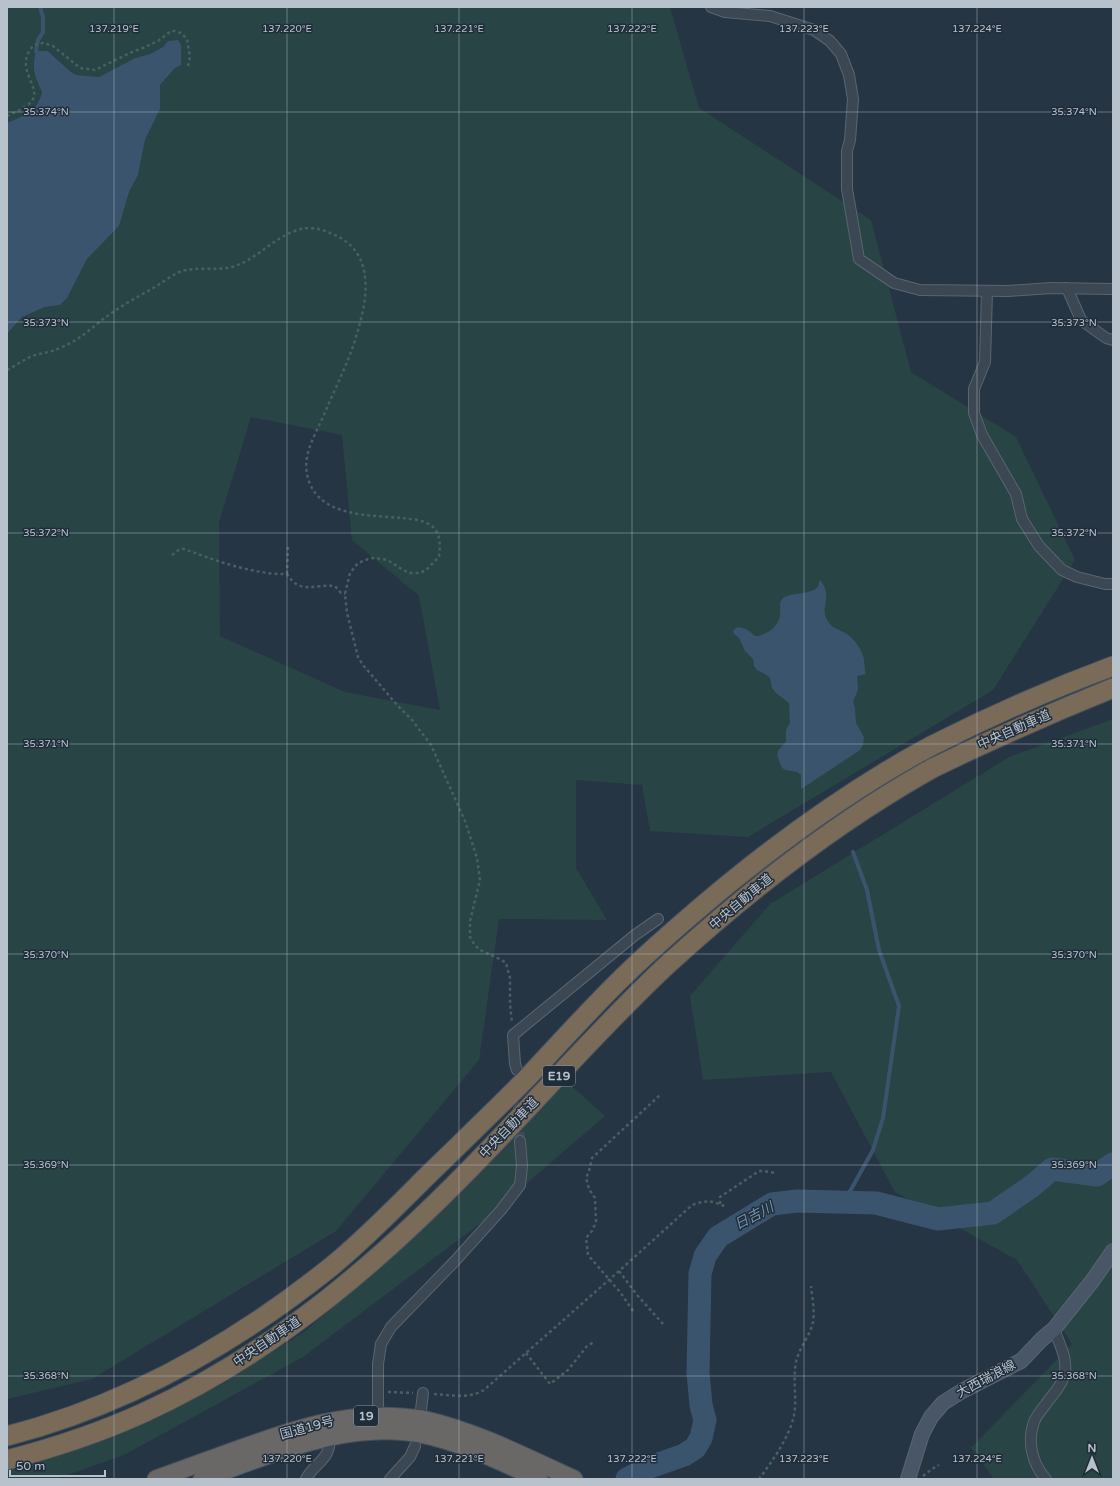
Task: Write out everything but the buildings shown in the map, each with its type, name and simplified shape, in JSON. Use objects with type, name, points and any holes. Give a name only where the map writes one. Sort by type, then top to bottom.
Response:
[{"type":"highway","name":"中央自動車道","points":[[7,1436],[31,1430],[83,1413],[130,1393],[189,1362],[241,1332],[286,1302],[335,1264],[382,1221],[523,1081],[625,975],[697,910],[774,847],[874,779],[929,747],[1008,709],[1113,666]]},
{"type":"highway","name":"中央自動車道","points":[[7,1460],[42,1451],[94,1433],[143,1413],[201,1384],[254,1352],[299,1321],[348,1283],[398,1239],[487,1151],[604,1028],[666,966],[751,892],[823,837],[934,768],[1022,726],[1113,688]]},
{"type":"highway","name":"国道19号","points":[[156,1479],[308,1426],[365,1416],[420,1419],[475,1434],[574,1479]]},
{"type":"highway","name":"国道19号","points":[[202,1479],[297,1446],[329,1438],[372,1432],[420,1434],[463,1447],[539,1479]]},
{"type":"main road","name":"大西瑞浪線","points":[[908,1479],[922,1434],[931,1417],[943,1403],[962,1391],[1021,1361],[1054,1329],[1093,1280],[1113,1251]]},
{"type":"street","points":[[711,7],[725,12],[770,16],[814,30],[830,41],[841,54],[849,75],[853,99],[847,151],[847,189],[859,259],[894,283],[920,290],[988,291],[1067,288],[1113,289]]},
{"type":"street","points":[[1067,288],[1081,320],[1106,338],[1113,340]]},
{"type":"street","points":[[988,291],[985,362],[974,389],[974,413],[982,435],[1016,494],[1022,519],[1039,546],[1062,570],[1077,577],[1105,584],[1113,584]]},
{"type":"street","points":[[517,1070],[515,1064],[513,1035],[635,935],[658,919]]},
{"type":"street","points":[[378,1416],[378,1364],[381,1344],[391,1327],[455,1261],[501,1210],[520,1185],[522,1166],[520,1141]]},
{"type":"street","points":[[1046,1479],[1035,1464],[1032,1451],[1032,1435],[1034,1422],[1065,1376],[1066,1365],[1063,1352],[1054,1329]]},
{"type":"street","points":[[421,1410],[423,1393]]},
{"type":"street","points":[[306,1479],[309,1473],[327,1454],[330,1446],[329,1438]]},
{"type":"street","points":[[390,1479],[410,1457],[415,1446]]},
{"type":"path","points":[[7,116],[26,106],[33,100],[33,87],[26,67],[27,56],[34,45],[43,43],[53,46],[80,68],[95,70],[127,54],[148,46],[171,32],[176,31],[181,33],[186,40],[190,53],[188,66]]},
{"type":"path","points":[[7,370],[32,356],[52,351],[72,342],[112,313],[180,272],[230,267],[249,260],[293,231],[303,228],[321,229],[342,237],[350,243],[359,257],[365,275],[365,296],[358,332],[347,363],[308,450],[306,466],[310,484],[316,494],[329,506],[342,510],[414,519],[426,523],[434,528],[439,538],[439,557],[426,570],[420,573],[410,573],[383,559],[365,559],[358,563],[350,573],[345,594],[347,613],[358,656],[363,665],[396,705],[412,720],[431,745],[465,821],[477,858],[480,880],[470,921],[470,937],[480,950],[502,960],[506,964],[510,978],[510,1004],[513,1035]]},
{"type":"path","points":[[288,546],[288,574],[292,581],[298,586],[306,587],[324,585],[335,586],[341,593],[345,594]]},
{"type":"path","points":[[172,555],[180,549],[184,549],[250,570],[264,573],[288,574]]},
{"type":"path","points":[[633,1311],[620,1292],[588,1255],[586,1238],[592,1231],[596,1222],[595,1198],[589,1189],[586,1178],[592,1158],[660,1095]]},
{"type":"path","points":[[720,1204],[720,1197],[759,1171],[764,1170],[776,1173]]},
{"type":"path","points":[[378,1391],[469,1396],[476,1395],[484,1390],[610,1280],[692,1205],[713,1201],[726,1207]]},
{"type":"path","points":[[619,1272],[637,1296],[664,1324]]},
{"type":"path","points":[[759,1479],[776,1455],[790,1427],[795,1409],[794,1377],[797,1360],[813,1323],[814,1311],[811,1286]]},
{"type":"path","points":[[526,1353],[550,1384],[568,1370],[587,1346],[594,1342]]},
{"type":"path","points":[[921,1479],[928,1472],[939,1466]]},
{"type":"green space","points":[[7,7],[670,7],[699,108],[871,220],[911,372],[1016,437],[1075,560],[993,690],[748,837],[650,831],[642,785],[576,780],[576,868],[607,920],[499,919],[479,1060],[336,1231],[92,1379],[7,1399],[7,334],[22,317],[45,307],[60,305],[67,298],[87,259],[119,226],[129,192],[138,175],[145,140],[160,109],[160,85],[175,68],[168,41],[163,47],[150,54],[135,58],[99,77],[77,75],[71,72],[49,51],[36,51],[34,67],[42,92],[40,99],[29,112],[7,123]],"holes":[[[251,417],[342,435],[352,540],[419,596],[440,710],[345,692],[220,636],[219,522]]]},
{"type":"green space","points":[[1113,719],[1113,1479],[994,1479],[971,1448],[1072,1344],[1017,1260],[895,1192],[831,1072],[703,1080],[690,996],[770,904],[1009,757]]},
{"type":"green space","points":[[567,1082],[605,1116],[482,1222],[303,1357],[124,1455],[56,1479],[7,1479],[7,1469],[60,1455],[141,1424],[224,1383],[304,1332],[384,1263],[461,1191]]},
{"type":"water","points":[[178,40],[181,45],[181,65],[175,68],[160,85],[160,109],[145,140],[138,175],[129,192],[119,226],[87,259],[67,298],[60,305],[45,307],[22,317],[7,334],[7,123],[29,112],[40,99],[42,92],[34,68],[36,51],[48,51],[71,72],[77,75],[99,77],[135,58],[150,54],[163,47],[168,41]]},
{"type":"water","points":[[820,580],[826,592],[825,612],[829,623],[833,627],[851,637],[860,648],[863,655],[866,674],[857,676],[858,690],[853,702],[856,723],[864,737],[863,745],[860,750],[801,789],[801,775],[797,772],[782,768],[777,755],[778,751],[786,741],[786,730],[790,723],[789,703],[772,688],[770,678],[757,670],[754,666],[753,659],[745,651],[739,638],[733,631],[736,628],[742,628],[746,629],[755,636],[767,633],[777,624],[779,620],[780,604],[783,598],[786,596],[812,591],[816,589]]},
{"type":"waterway","points":[[38,55],[36,51],[38,40],[43,32],[43,17],[40,7]]},
{"type":"waterway","points":[[844,1202],[873,1150],[883,1118],[899,1006],[879,950],[867,890],[853,852]]},
{"type":"waterway","name":"日吉川","points":[[627,1479],[650,1467],[684,1455],[695,1448],[701,1438],[705,1420],[701,1405],[698,1373],[700,1274],[705,1256],[718,1237],[772,1204],[797,1201],[876,1203],[938,1219],[993,1213],[1032,1186],[1052,1169],[1097,1175],[1113,1164]]},
{"type":"tunnel","points":[[517,1087],[520,1141]]}]
